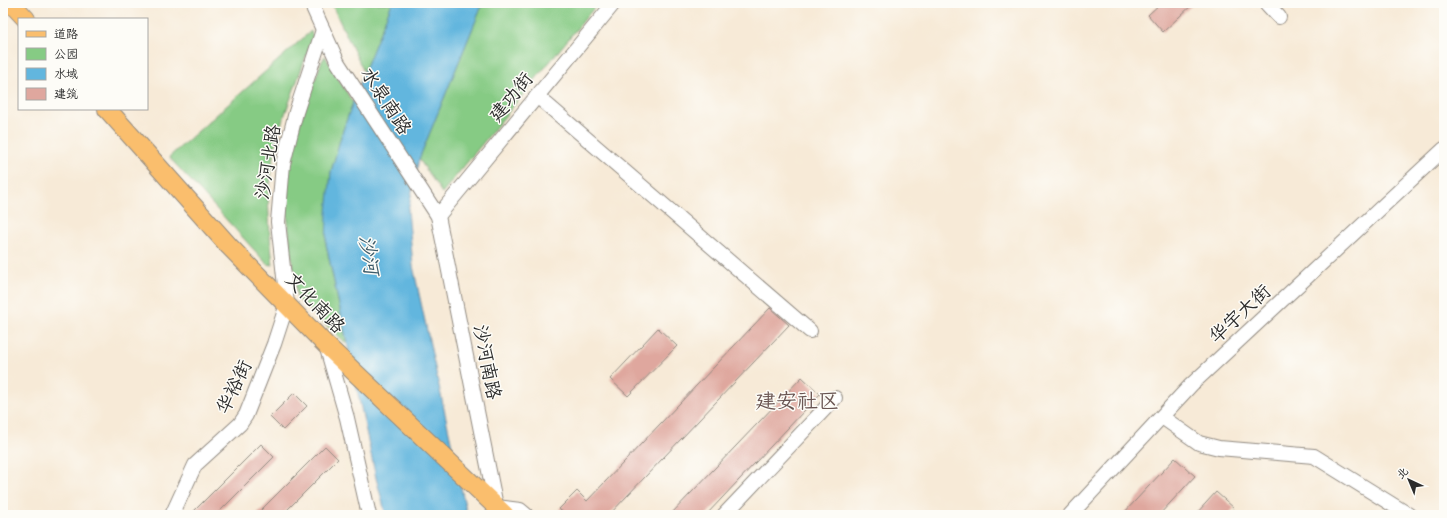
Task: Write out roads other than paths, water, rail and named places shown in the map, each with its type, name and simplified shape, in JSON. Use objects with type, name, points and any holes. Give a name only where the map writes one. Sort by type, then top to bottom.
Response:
[{"type":"main road","points":[[11,3],[25,18]]},
{"type":"main road","name":"文化南路","points":[[107,110],[229,246],[326,345],[469,480],[500,512]]},
{"type":"street","name":"水泉南路","points":[[311,3],[338,63],[438,216]]},
{"type":"street","name":"建功街","points":[[438,216],[614,3]]},
{"type":"street","points":[[1266,3],[1279,17]]},
{"type":"street","name":"沙河北路","points":[[287,304],[278,222],[283,164],[296,112],[323,30]]},
{"type":"street","points":[[537,96],[810,331]]},
{"type":"street","name":"华宇大街","points":[[1070,515],[1191,385],[1444,149]]},
{"type":"street","name":"沙河南路","points":[[438,216],[500,512]]},
{"type":"street","name":"华裕街","points":[[172,515],[195,465],[240,424],[246,415],[274,344],[287,304]]},
{"type":"street","points":[[326,345],[347,418],[369,515]]},
{"type":"street","points":[[724,515],[835,398]]},
{"type":"street","points":[[1162,417],[1199,443],[1219,448],[1314,456],[1409,515]]},
{"type":"street","points":[[500,512],[520,510],[526,515]]},
{"type":"water","name":"沙河","points":[[392,3],[483,3],[419,159],[408,210],[413,266],[467,515],[386,515],[376,478],[326,244],[327,212],[331,172],[342,133],[364,72]]},
{"type":"district","name":"建安社区","points":[[797,401]]}]
